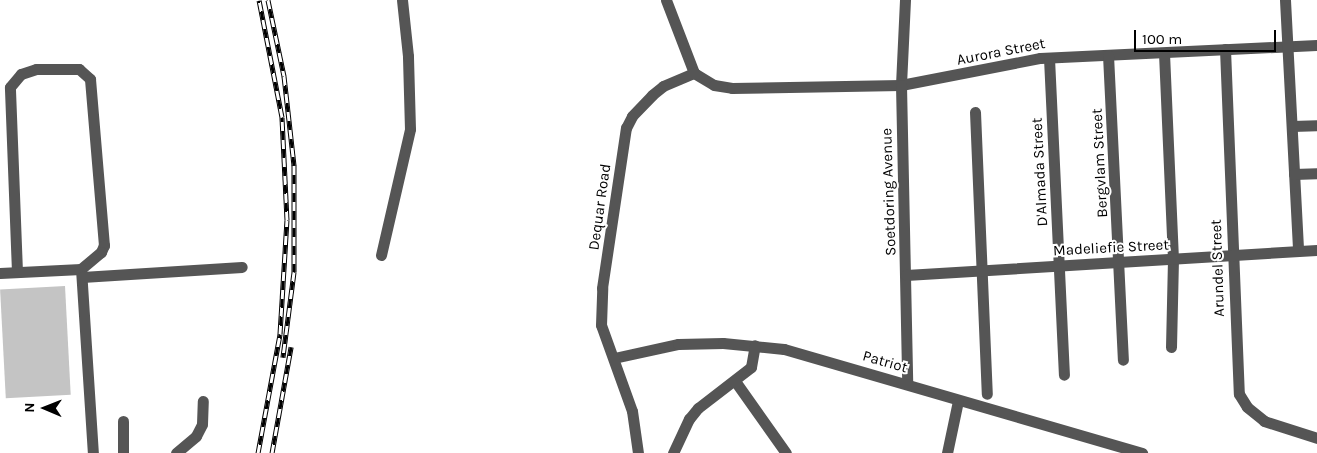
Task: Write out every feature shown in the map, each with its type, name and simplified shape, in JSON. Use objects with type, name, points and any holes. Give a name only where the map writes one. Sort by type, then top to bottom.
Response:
[{"type":"street","points":[[380,256],[410,129],[408,56],[402,0]]},
{"type":"street","points":[[666,0],[694,72]]},
{"type":"street","name":"Soetdoring Avenue","points":[[905,0],[901,85],[907,383]]},
{"type":"street","points":[[1285,0],[1298,251]]},
{"type":"street","name":"Aurora Street","points":[[694,72],[714,85],[732,88],[901,85],[1049,58],[1317,44]]},
{"type":"street","name":"Arundel Street","points":[[1225,49],[1237,381],[1243,402],[1257,417],[1270,424],[1317,438]]},
{"type":"street","points":[[1164,53],[1173,259],[1171,347]]},
{"type":"street","name":"Bergvlam Street","points":[[1108,55],[1120,263],[1123,360]]},
{"type":"street","name":"D'Almada Street","points":[[1049,58],[1064,376]]},
{"type":"street","points":[[17,272],[10,87],[16,78],[36,69],[79,69],[90,79],[104,245],[101,252],[82,273],[93,453]]},
{"type":"street","name":"Dequar Road","points":[[638,453],[632,411],[614,358],[603,335],[600,305],[626,128],[632,116],[652,95],[694,72]]},
{"type":"street","points":[[976,112],[984,272],[987,394]]},
{"type":"street","points":[[1292,126],[1317,125]]},
{"type":"street","points":[[1294,174],[1317,173]]},
{"type":"street","name":"Madeliefie Street","points":[[906,275],[984,272],[1317,250]]},
{"type":"street","points":[[0,273],[82,273],[242,267]]},
{"type":"street","name":"Patriot","points":[[614,358],[678,344],[756,345],[810,356],[907,383],[958,401],[1142,453]]},
{"type":"street","points":[[673,453],[683,431],[698,408],[751,367],[756,345]]},
{"type":"street","points":[[735,380],[786,453]]},
{"type":"street","points":[[176,453],[196,436],[202,424],[203,400]]},
{"type":"street","points":[[947,453],[958,401]]},
{"type":"street","points":[[122,421],[123,453]]},
{"type":"building","points":[[65,286],[71,395],[6,398],[0,289]]},
{"type":"railway","points":[[258,453],[280,334],[287,220],[282,117],[259,0]]},
{"type":"railway","points":[[268,0],[284,76],[294,165],[294,272],[283,357]]},
{"type":"railway","points":[[272,453],[291,347]]}]
